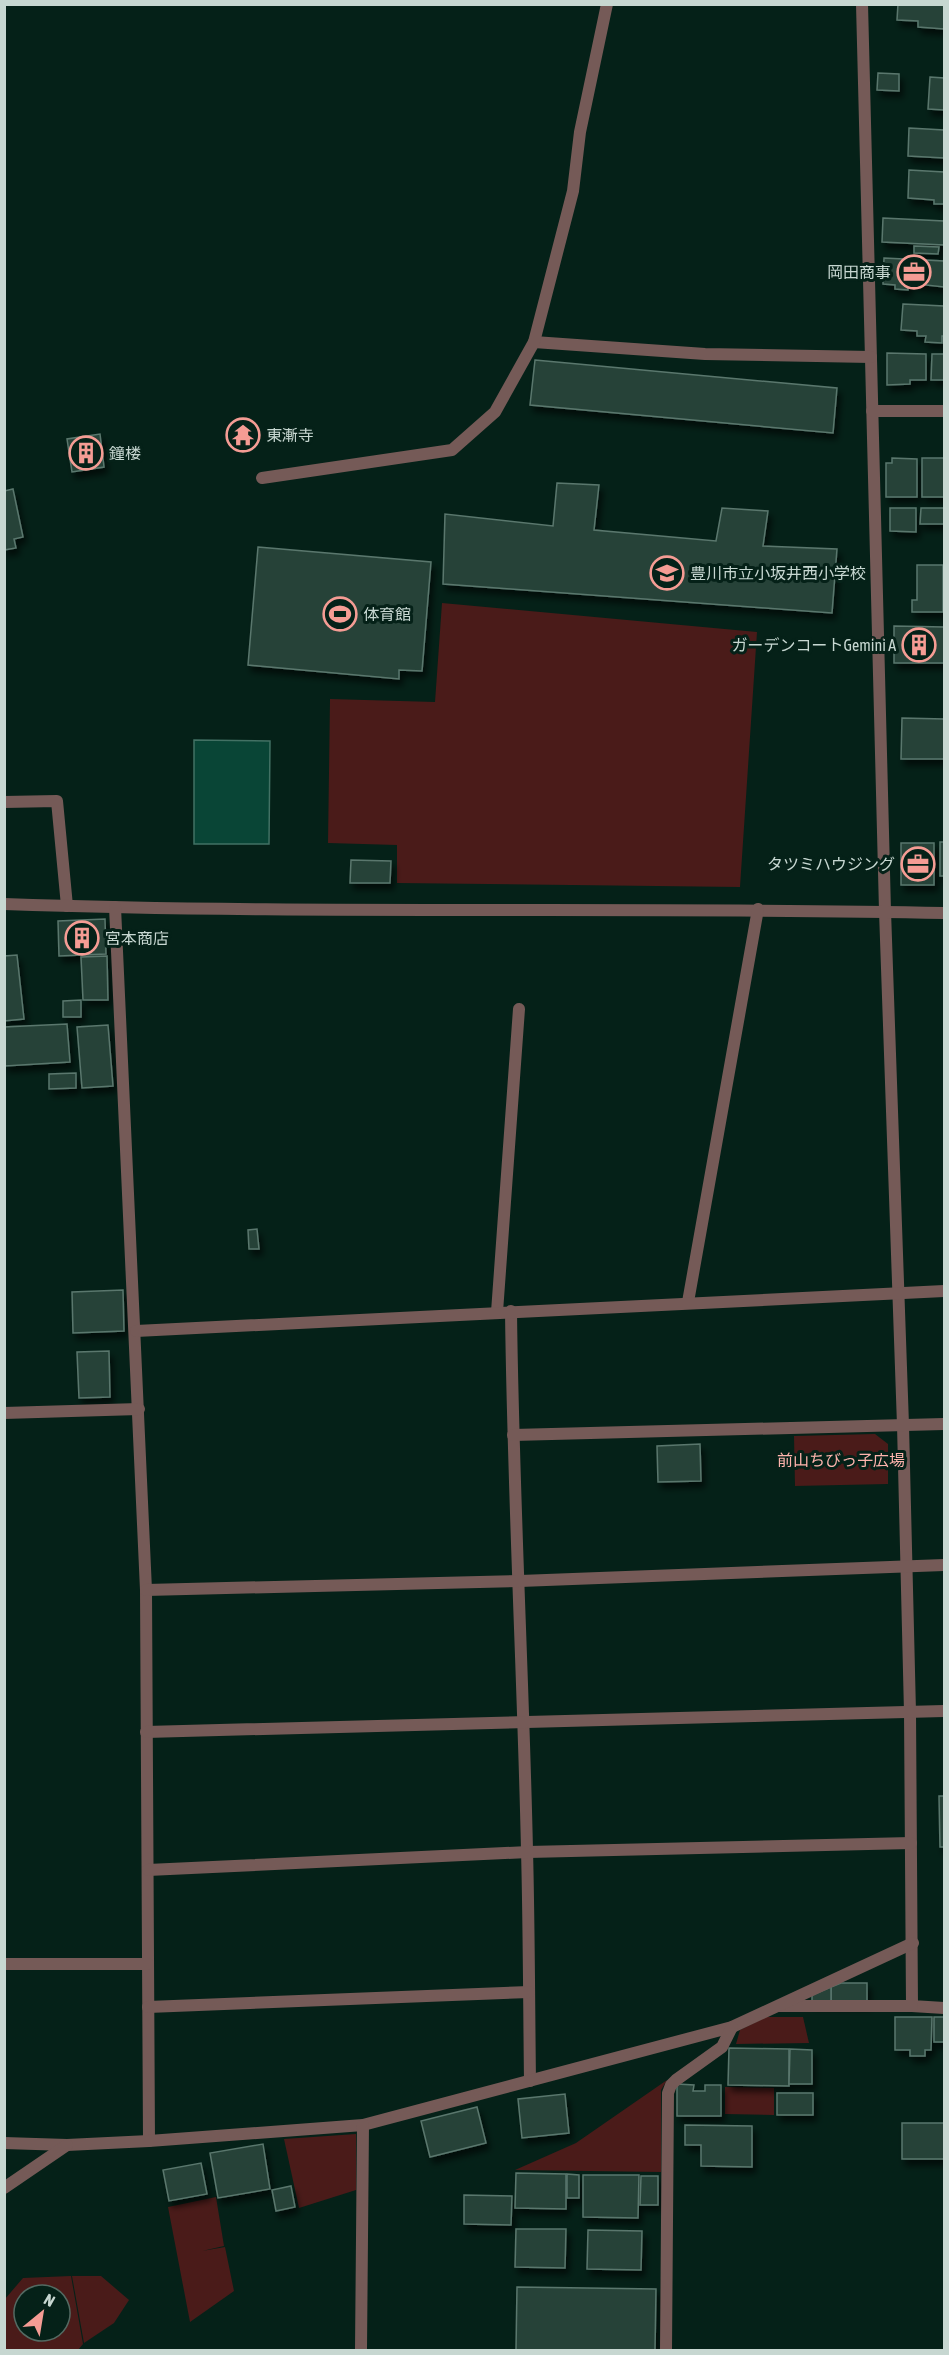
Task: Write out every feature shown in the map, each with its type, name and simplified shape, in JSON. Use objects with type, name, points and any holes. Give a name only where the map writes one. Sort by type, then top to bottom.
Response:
[{"type":"street","points":[[262,478],[452,450],[495,412],[534,342],[573,191],[580,132],[607,4]]},
{"type":"street","points":[[862,4],[885,911],[903,1425],[910,1712],[912,2007]]},
{"type":"street","points":[[534,342],[705,354],[871,357]]},
{"type":"street","points":[[872,411],[945,411]]},
{"type":"street","points":[[4,802],[57,801],[67,906]]},
{"type":"street","points":[[4,904],[115,908],[758,909],[945,913]]},
{"type":"street","points":[[115,908],[146,1590],[149,2141]]},
{"type":"street","points":[[688,1302],[758,909]]},
{"type":"street","points":[[496,1312],[519,1009]]},
{"type":"street","points":[[136,1331],[945,1291]]},
{"type":"street","points":[[511,1311],[513,1435],[528,1852],[530,2080]]},
{"type":"street","points":[[4,1413],[139,1409]]},
{"type":"street","points":[[513,1435],[945,1424]]},
{"type":"street","points":[[146,1590],[520,1581],[945,1565]]},
{"type":"street","points":[[146,1732],[945,1711]]},
{"type":"street","points":[[148,1870],[528,1852],[911,1843]]},
{"type":"street","points":[[4,2143],[67,2145],[149,2141],[363,2125],[732,2027],[913,1943]]},
{"type":"street","points":[[4,1964],[148,1964]]},
{"type":"street","points":[[148,2007],[529,1992]]},
{"type":"street","points":[[775,2006],[945,2008]]},
{"type":"street","points":[[666,2350],[668,2093],[676,2080],[722,2047],[732,2027]]},
{"type":"street","points":[[362,2350],[363,2125]]},
{"type":"street","points":[[4,2188],[67,2145]]},
{"type":"green space","points":[[442,603],[757,632],[740,887],[397,883],[397,845],[328,843],[330,699],[435,702]]},
{"type":"green space","name":"前山ちびっ子広場","points":[[875,1434],[888,1444],[888,1484],[795,1486],[794,1436]]},
{"type":"green space","points":[[766,2017],[803,2017],[809,2043],[736,2044],[740,2030]]},
{"type":"green space","points":[[667,2080],[661,2090],[661,2172],[515,2170],[576,2143]]},
{"type":"green space","points":[[725,2087],[774,2088],[774,2115],[725,2114]]},
{"type":"green space","points":[[356,2134],[356,2190],[299,2208],[284,2139]]},
{"type":"green space","points":[[216,2197],[224,2246],[202,2251],[225,2247],[234,2291],[190,2322],[168,2207]]},
{"type":"green space","points":[[71,2276],[83,2344],[78,2350],[5,2350],[5,2299],[12,2291],[12,2343],[72,2343],[72,2283],[19,2283],[23,2278]]},
{"type":"green space","points":[[72,2276],[101,2276],[129,2300],[114,2323],[84,2343]]},
{"type":"shaded area","points":[[194,740],[270,741],[269,844],[194,844]]},
{"type":"building","points":[[898,4],[944,4],[944,29],[918,27],[918,21],[897,20]]},
{"type":"building","points":[[878,73],[899,74],[899,91],[877,90]]},
{"type":"building","points":[[930,77],[944,78],[944,110],[928,109]]},
{"type":"building","points":[[909,128],[944,130],[944,158],[908,156]]},
{"type":"building","points":[[909,170],[944,172],[944,204],[934,204],[934,200],[908,198]]},
{"type":"building","points":[[883,218],[944,221],[944,245],[882,242]]},
{"type":"building","points":[[914,246],[939,247],[938,254],[914,253]]},
{"type":"building","name":"岡田商事","points":[[884,258],[944,261],[944,287],[908,283],[908,290],[895,289],[895,285],[883,284]]},
{"type":"building","points":[[903,304],[944,306],[942,343],[925,342],[926,336],[917,336],[917,331],[901,330]]},
{"type":"building","points":[[887,353],[926,354],[926,380],[910,380],[910,384],[887,385]]},
{"type":"building","points":[[932,354],[944,354],[944,380],[931,380]]},
{"type":"building","points":[[535,360],[837,388],[833,433],[530,405]]},
{"type":"building","name":"鐘楼","points":[[100,434],[104,467],[72,472],[67,439]]},
{"type":"building","points":[[892,458],[917,459],[917,497],[886,497],[886,463],[892,463]]},
{"type":"building","points":[[922,458],[944,458],[944,497],[922,497]]},
{"type":"building","points":[[557,483],[599,485],[594,530],[716,541],[722,508],[768,511],[763,546],[837,549],[832,613],[443,584],[445,514],[553,526]]},
{"type":"building","points":[[13,489],[23,537],[14,539],[16,548],[4,550],[4,491]]},
{"type":"building","points":[[890,508],[916,508],[916,532],[890,531]]},
{"type":"building","points":[[921,508],[944,508],[944,524],[920,524]]},
{"type":"building","name":"体育館","points":[[258,547],[431,562],[422,671],[399,670],[399,679],[248,665]]},
{"type":"building","points":[[917,565],[943,565],[943,612],[912,612],[912,600],[917,600]]},
{"type":"building","name":"ガーデンコートGemini A","points":[[894,626],[944,627],[944,663],[894,663]]},
{"type":"building","points":[[902,718],[944,719],[944,759],[901,759]]},
{"type":"building","points":[[940,842],[944,842],[944,876],[940,876]]},
{"type":"building","name":"タツミハウジング","points":[[901,843],[934,843],[934,885],[901,885]]},
{"type":"building","points":[[351,860],[391,861],[390,883],[350,883]]},
{"type":"building","name":"宮本商店","points":[[105,919],[106,954],[59,956],[58,921]]},
{"type":"building","points":[[17,955],[24,1019],[4,1021],[4,956]]},
{"type":"building","points":[[107,956],[108,1000],[83,1000],[81,957]]},
{"type":"building","points":[[81,1000],[81,1017],[63,1017],[63,1001]]},
{"type":"building","points":[[67,1024],[70,1062],[5,1066],[4,1027]]},
{"type":"building","points":[[108,1025],[113,1086],[82,1088],[77,1027]]},
{"type":"building","points":[[76,1073],[76,1088],[49,1089],[49,1074]]},
{"type":"building","points":[[257,1229],[259,1249],[249,1249],[248,1230]]},
{"type":"building","points":[[123,1290],[124,1331],[73,1333],[72,1292]]},
{"type":"building","points":[[109,1351],[110,1397],[79,1398],[77,1352]]},
{"type":"building","points":[[700,1444],[701,1481],[658,1482],[657,1446]]},
{"type":"building","points":[[939,1796],[944,1796],[944,1847],[940,1847]]},
{"type":"building","points":[[841,1983],[867,1983],[867,2003],[831,2002],[831,1987]]},
{"type":"building","points":[[831,1987],[831,2002],[812,2002],[812,1995]]},
{"type":"building","points":[[895,2017],[932,2017],[931,2050],[925,2050],[925,2056],[910,2056],[910,2050],[895,2050]]},
{"type":"building","points":[[934,2017],[944,2017],[944,2042],[934,2042]]},
{"type":"building","points":[[729,2048],[789,2049],[789,2086],[728,2085]]},
{"type":"building","points":[[790,2049],[812,2050],[812,2084],[789,2084]]},
{"type":"building","points":[[677,2084],[694,2085],[693,2091],[705,2091],[705,2085],[721,2085],[721,2116],[677,2116]]},
{"type":"building","points":[[777,2093],[813,2093],[813,2115],[777,2115]]},
{"type":"building","points":[[565,2094],[569,2133],[522,2138],[518,2099]]},
{"type":"building","points":[[477,2107],[486,2143],[430,2157],[421,2121]]},
{"type":"building","points":[[902,2123],[944,2123],[944,2159],[902,2159]]},
{"type":"building","points":[[685,2125],[752,2126],[752,2167],[701,2166],[701,2145],[685,2145]]},
{"type":"building","points":[[263,2144],[270,2189],[218,2198],[210,2153]]},
{"type":"building","points":[[201,2163],[207,2194],[169,2201],[163,2170]]},
{"type":"building","points":[[516,2173],[566,2174],[566,2209],[515,2208]]},
{"type":"building","points":[[567,2174],[579,2175],[579,2198],[567,2198]]},
{"type":"building","points":[[583,2175],[639,2175],[638,2218],[583,2217]]},
{"type":"building","points":[[641,2176],[658,2176],[658,2205],[640,2205]]},
{"type":"building","points":[[291,2186],[295,2207],[276,2211],[272,2190]]},
{"type":"building","points":[[464,2195],[512,2196],[511,2225],[464,2224]]},
{"type":"building","points":[[516,2229],[566,2229],[565,2268],[515,2267]]},
{"type":"building","points":[[588,2230],[642,2231],[641,2270],[587,2269]]},
{"type":"building","points":[[517,2287],[656,2289],[655,2350],[516,2350]]},
{"type":"place","name":"岡田商事","points":[[914,272]]},
{"type":"place","name":"東漸寺","points":[[243,435]]},
{"type":"place","name":"鐘楼","points":[[86,453]]},
{"type":"place","name":"豊川市立小坂井西小学校","points":[[667,573]]},
{"type":"place","name":"体育館","points":[[340,614]]},
{"type":"place","name":"ガーデンコートGemini A","points":[[919,645]]},
{"type":"place","name":"タツミハウジング","points":[[918,864]]},
{"type":"place","name":"宮本商店","points":[[82,938]]}]
